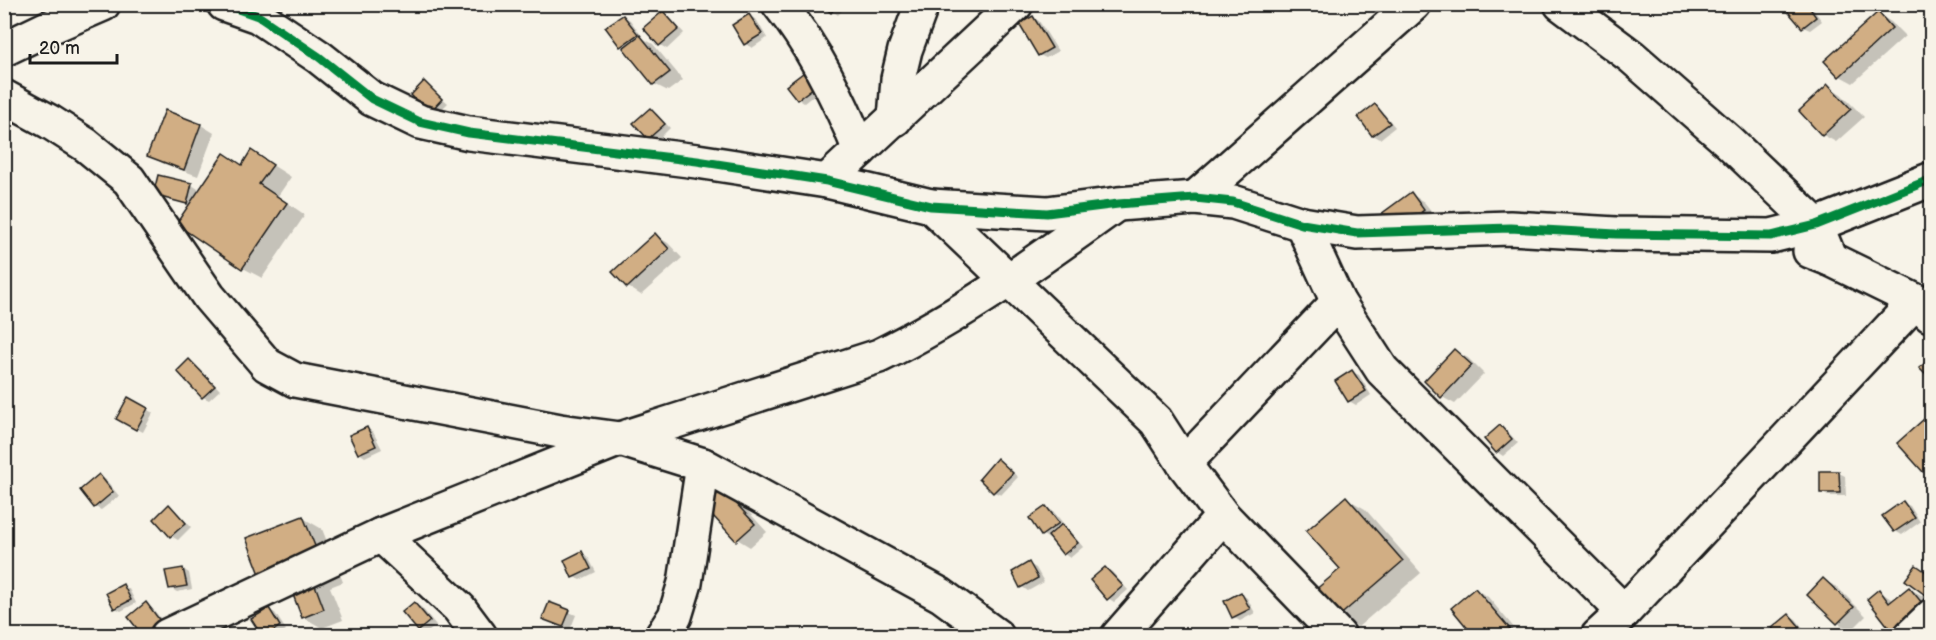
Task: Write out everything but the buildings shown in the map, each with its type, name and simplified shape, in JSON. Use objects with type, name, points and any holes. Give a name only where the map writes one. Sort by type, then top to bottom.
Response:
[{"type":"street","points":[[4,49],[103,4]]},
{"type":"street","points":[[224,4],[258,16],[320,57],[372,99],[420,122],[469,133],[698,161],[827,181],[931,206],[1047,213],[1195,198],[1233,202],[1302,224],[1357,233],[1510,228],[1616,234],[1772,236],[1816,225],[1932,178]]},
{"type":"street","points":[[779,4],[822,69],[860,150]]},
{"type":"street","points":[[894,119],[900,70],[922,4]]},
{"type":"street","points":[[827,181],[1016,4]]},
{"type":"street","points":[[1195,198],[1414,4]]},
{"type":"street","points":[[1561,4],[1632,57],[1729,142],[1816,225],[1830,259]]},
{"type":"street","points":[[4,97],[86,145],[129,180],[209,297],[267,365],[295,380],[560,431],[620,440],[704,465],[941,595],[997,636]]},
{"type":"street","points":[[167,636],[381,535],[620,440],[879,356],[918,337],[1008,281],[1118,204]]},
{"type":"street","points":[[931,206],[1156,421],[1184,464],[1223,516],[1339,636]]},
{"type":"street","points":[[1302,224],[1338,302],[1382,370],[1624,612]]},
{"type":"street","points":[[1598,636],[1924,309],[1830,259],[1772,236]]},
{"type":"street","points":[[1184,464],[1338,302]]},
{"type":"street","points":[[662,636],[675,616],[685,583],[704,465]]},
{"type":"street","points":[[1118,636],[1223,516]]},
{"type":"street","points":[[381,535],[459,608],[480,636]]},
{"type":"street","points":[[1911,636],[1932,616]]},
{"type":"cycle path","points":[[224,4],[258,16],[319,57],[372,99],[420,122],[469,133],[697,161],[827,181],[931,206],[1047,213],[1195,198],[1233,202],[1302,224],[1357,233],[1510,228],[1616,234],[1771,236],[1816,225],[1932,179]]}]
